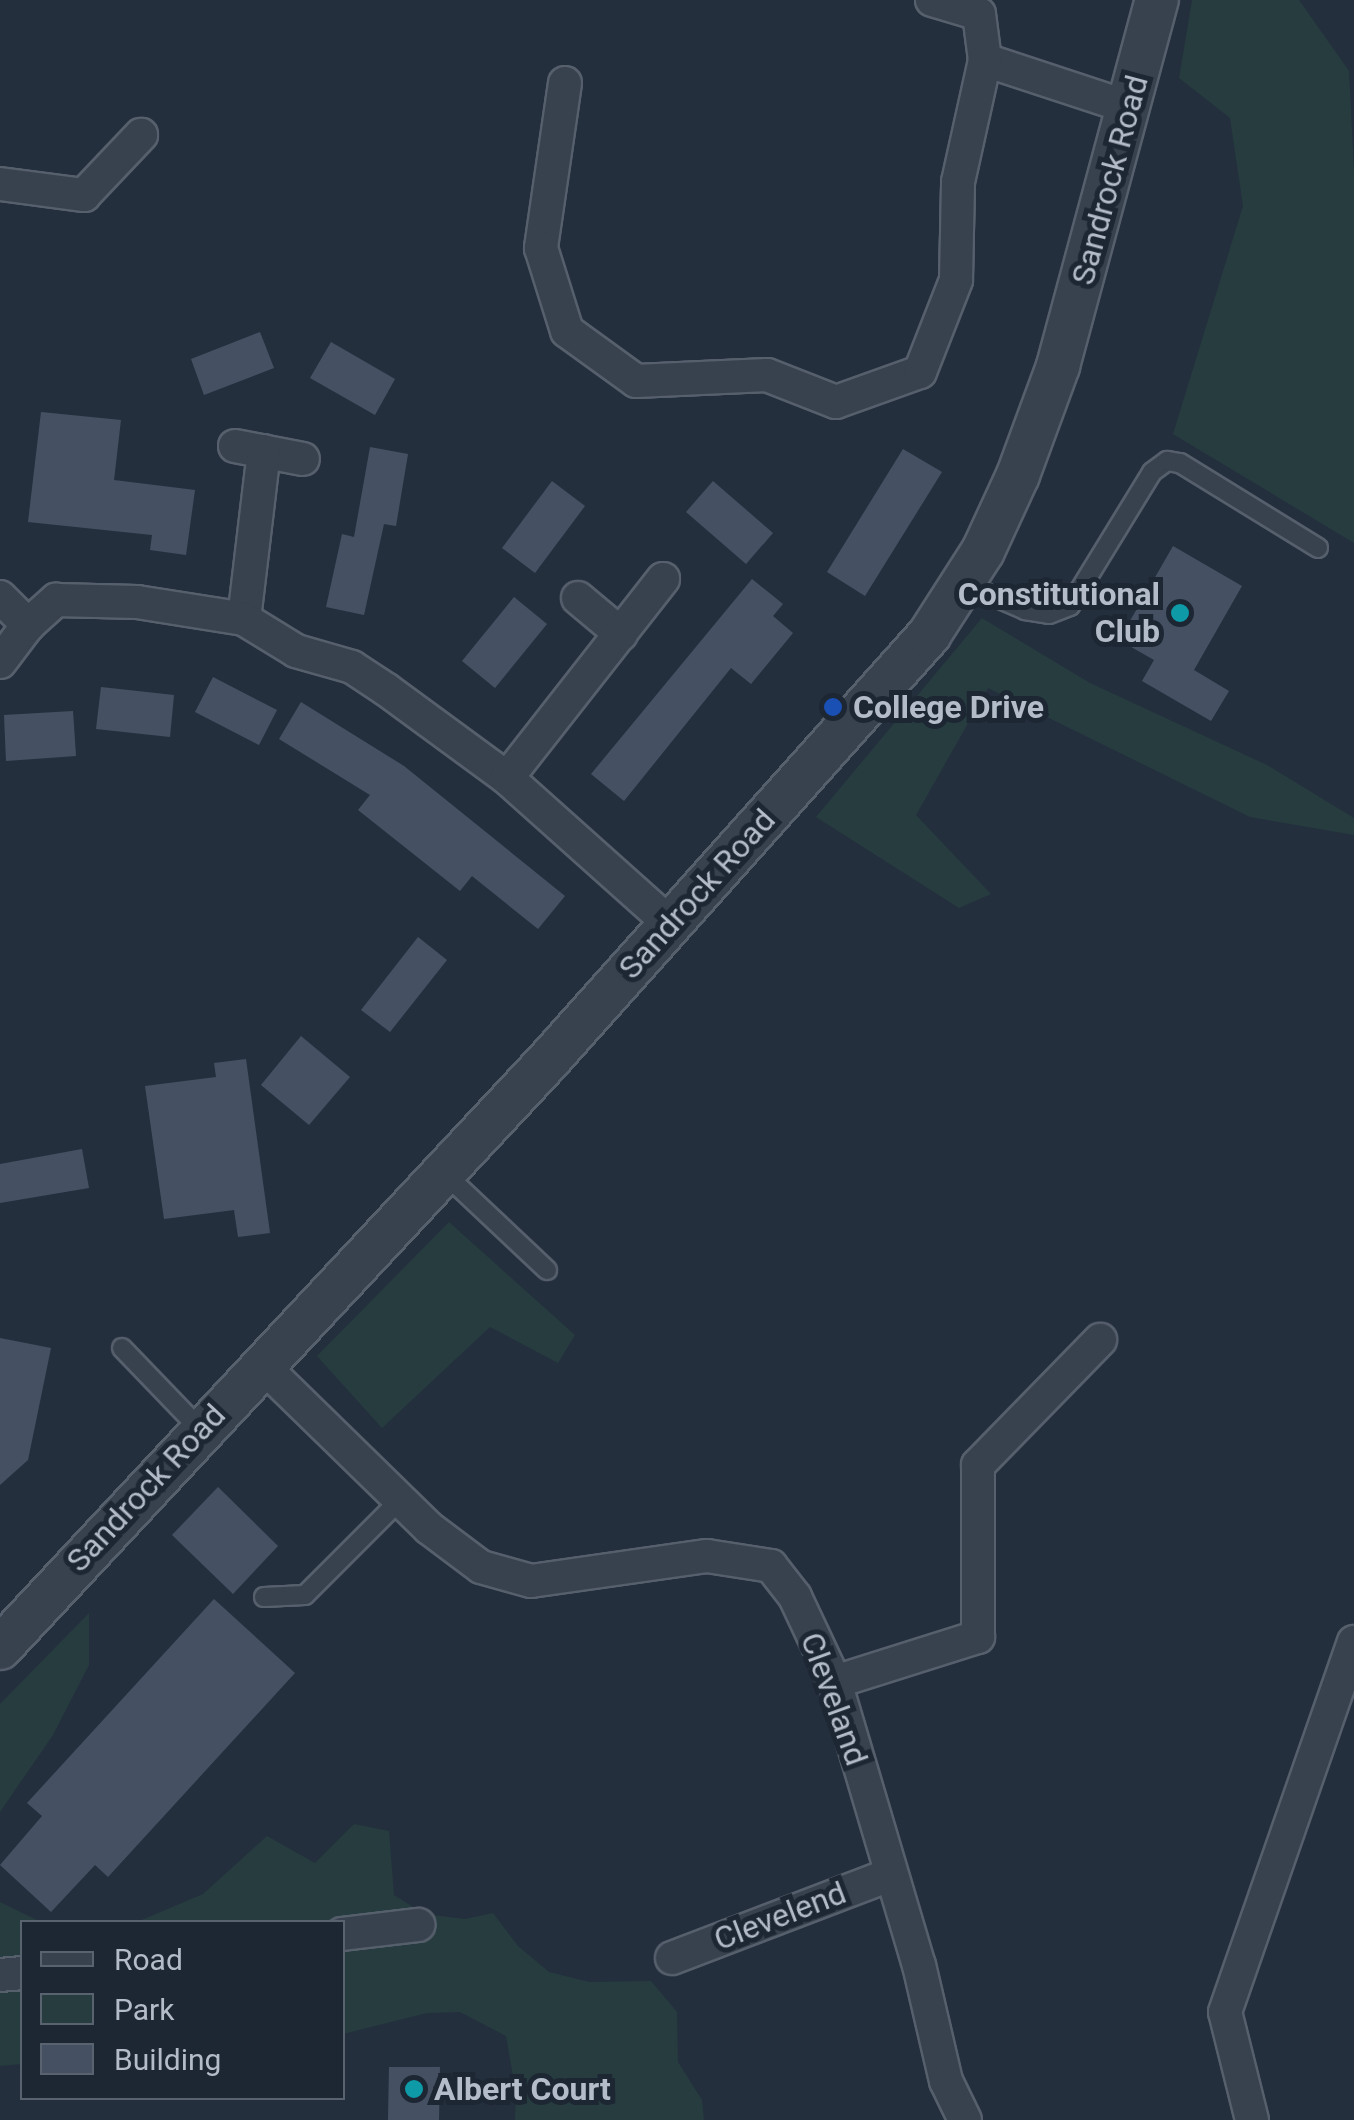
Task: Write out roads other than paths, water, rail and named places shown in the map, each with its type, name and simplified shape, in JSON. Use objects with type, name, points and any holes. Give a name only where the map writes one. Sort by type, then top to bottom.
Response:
[{"type":"street","points":[[564,83],[541,248],[566,330],[636,381],[767,375],[836,402],[920,372],[956,280],[958,182],[984,60],[976,6],[932,0]]},
{"type":"street","name":"Sandrock Road","points":[[0,1648],[578,1027],[929,634],[983,552],[1018,475],[1058,366],[1131,108],[1157,0]]},
{"type":"street","points":[[984,60],[1131,108]]},
{"type":"street","points":[[0,184],[84,195],[141,134]]},
{"type":"street","points":[[244,619],[250,449],[303,459]]},
{"type":"street","points":[[507,778],[663,580]]},
{"type":"street","points":[[0,597],[28,625]]},
{"type":"street","points":[[578,598],[621,634]]},
{"type":"street","points":[[0,662],[28,625],[56,600],[137,602],[244,619],[296,651],[352,667],[507,778],[668,922]]},
{"type":"street","points":[[835,1682],[978,1637],[978,1466],[1100,1340]]},
{"type":"street","name":"Cleveland","points":[[261,1364],[400,1500],[481,1567],[531,1581],[707,1556],[770,1566],[795,1598],[835,1682],[919,1965],[946,2081],[965,2120]]},
{"type":"street","points":[[1252,2120],[1225,2012],[1354,1642]]},
{"type":"street","name":"Clevelend","points":[[672,1958],[889,1874]]},
{"type":"street","points":[[345,1934],[418,1925]]},
{"type":"lane","points":[[962,583],[1025,610],[1050,614],[1070,606],[1152,472],[1167,462],[1180,463],[1318,548]]},
{"type":"lane","points":[[442,1172],[548,1270]]},
{"type":"lane","points":[[122,1348],[200,1429]]},
{"type":"lane","points":[[264,1597],[305,1595],[400,1500]]},
{"type":"place","name":"Constitutional Club","points":[[1180,613]]},
{"type":"place","name":"College Drive","points":[[833,707]]},
{"type":"place","name":"Albert Court","points":[[414,2089]]}]
